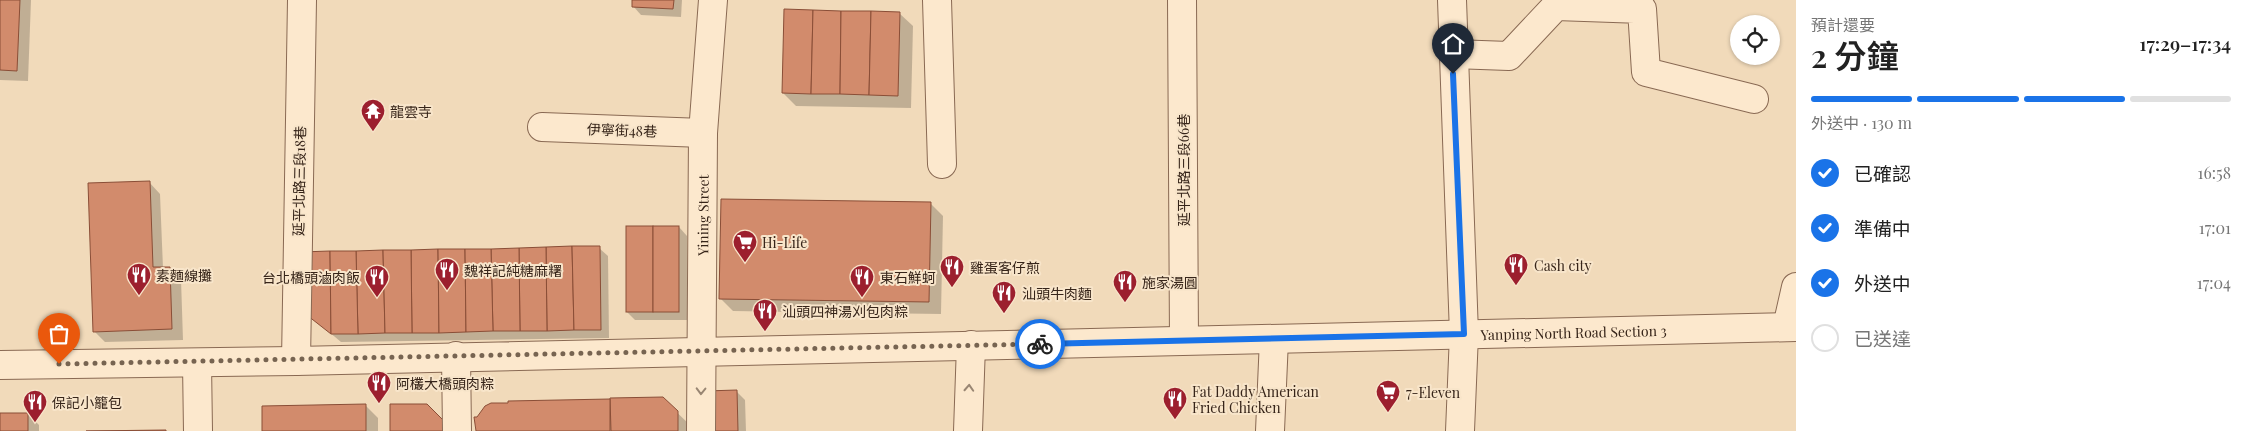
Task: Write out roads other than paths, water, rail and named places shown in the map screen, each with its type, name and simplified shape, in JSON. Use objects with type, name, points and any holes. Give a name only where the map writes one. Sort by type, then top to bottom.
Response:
[{"type":"street","name":"延平北路三段18巷","points":[[296,361],[302,0]]},
{"type":"street","name":"Yining Street","points":[[701,431],[703,133],[713,0]]},
{"type":"street","points":[[937,0],[942,164]]},
{"type":"street","name":"延平北路三段66巷","points":[[1182,0],[1184,340]]},
{"type":"street","points":[[1452,0],[1452,54],[1464,334],[1460,431]]},
{"type":"street","points":[[1452,54],[1509,56],[1556,6],[1642,9],[1646,72],[1754,99]]},
{"type":"street","name":"伊寧街48巷","points":[[542,127],[703,133]]},
{"type":"street","points":[[1791,327],[1796,287]]},
{"type":"street","name":"Yanping North Road Section 3","points":[[0,365],[296,361],[1791,327]]},
{"type":"street","points":[[1270,431],[1274,339]]},
{"type":"street","points":[[968,431],[971,345]]},
{"type":"street","points":[[456,356],[457,431]]},
{"type":"street","points":[[196,363],[198,431]]},
{"type":"place","name":"龍雲寺","points":[[373,132]]},
{"type":"place","name":"Hi-Life","points":[[745,263]]},
{"type":"place","name":"Cash city","points":[[1516,286]]},
{"type":"place","name":"雞蛋客仔煎","points":[[952,288]]},
{"type":"place","name":"魏祥記純糖麻糬","points":[[447,291]]},
{"type":"place","name":"素麵線攤","points":[[139,296]]},
{"type":"place","name":"台北橋頭滷肉飯","points":[[377,298]]},
{"type":"place","name":"東石鮮蚵","points":[[862,298]]},
{"type":"place","name":"施家湯圓","points":[[1125,303]]},
{"type":"place","name":"汕頭牛肉麵","points":[[1004,314]]},
{"type":"place","name":"汕頭四神湯刈包肉粽","points":[[765,332]]},
{"type":"place","name":"阿欉大橋頭肉粽","points":[[379,404]]},
{"type":"place","name":"7-Eleven","points":[[1388,413]]},
{"type":"place","name":"Fat Daddy American Fried Chicken","points":[[1175,420]]},
{"type":"place","name":"保記小籠包","points":[[35,423]]}]
